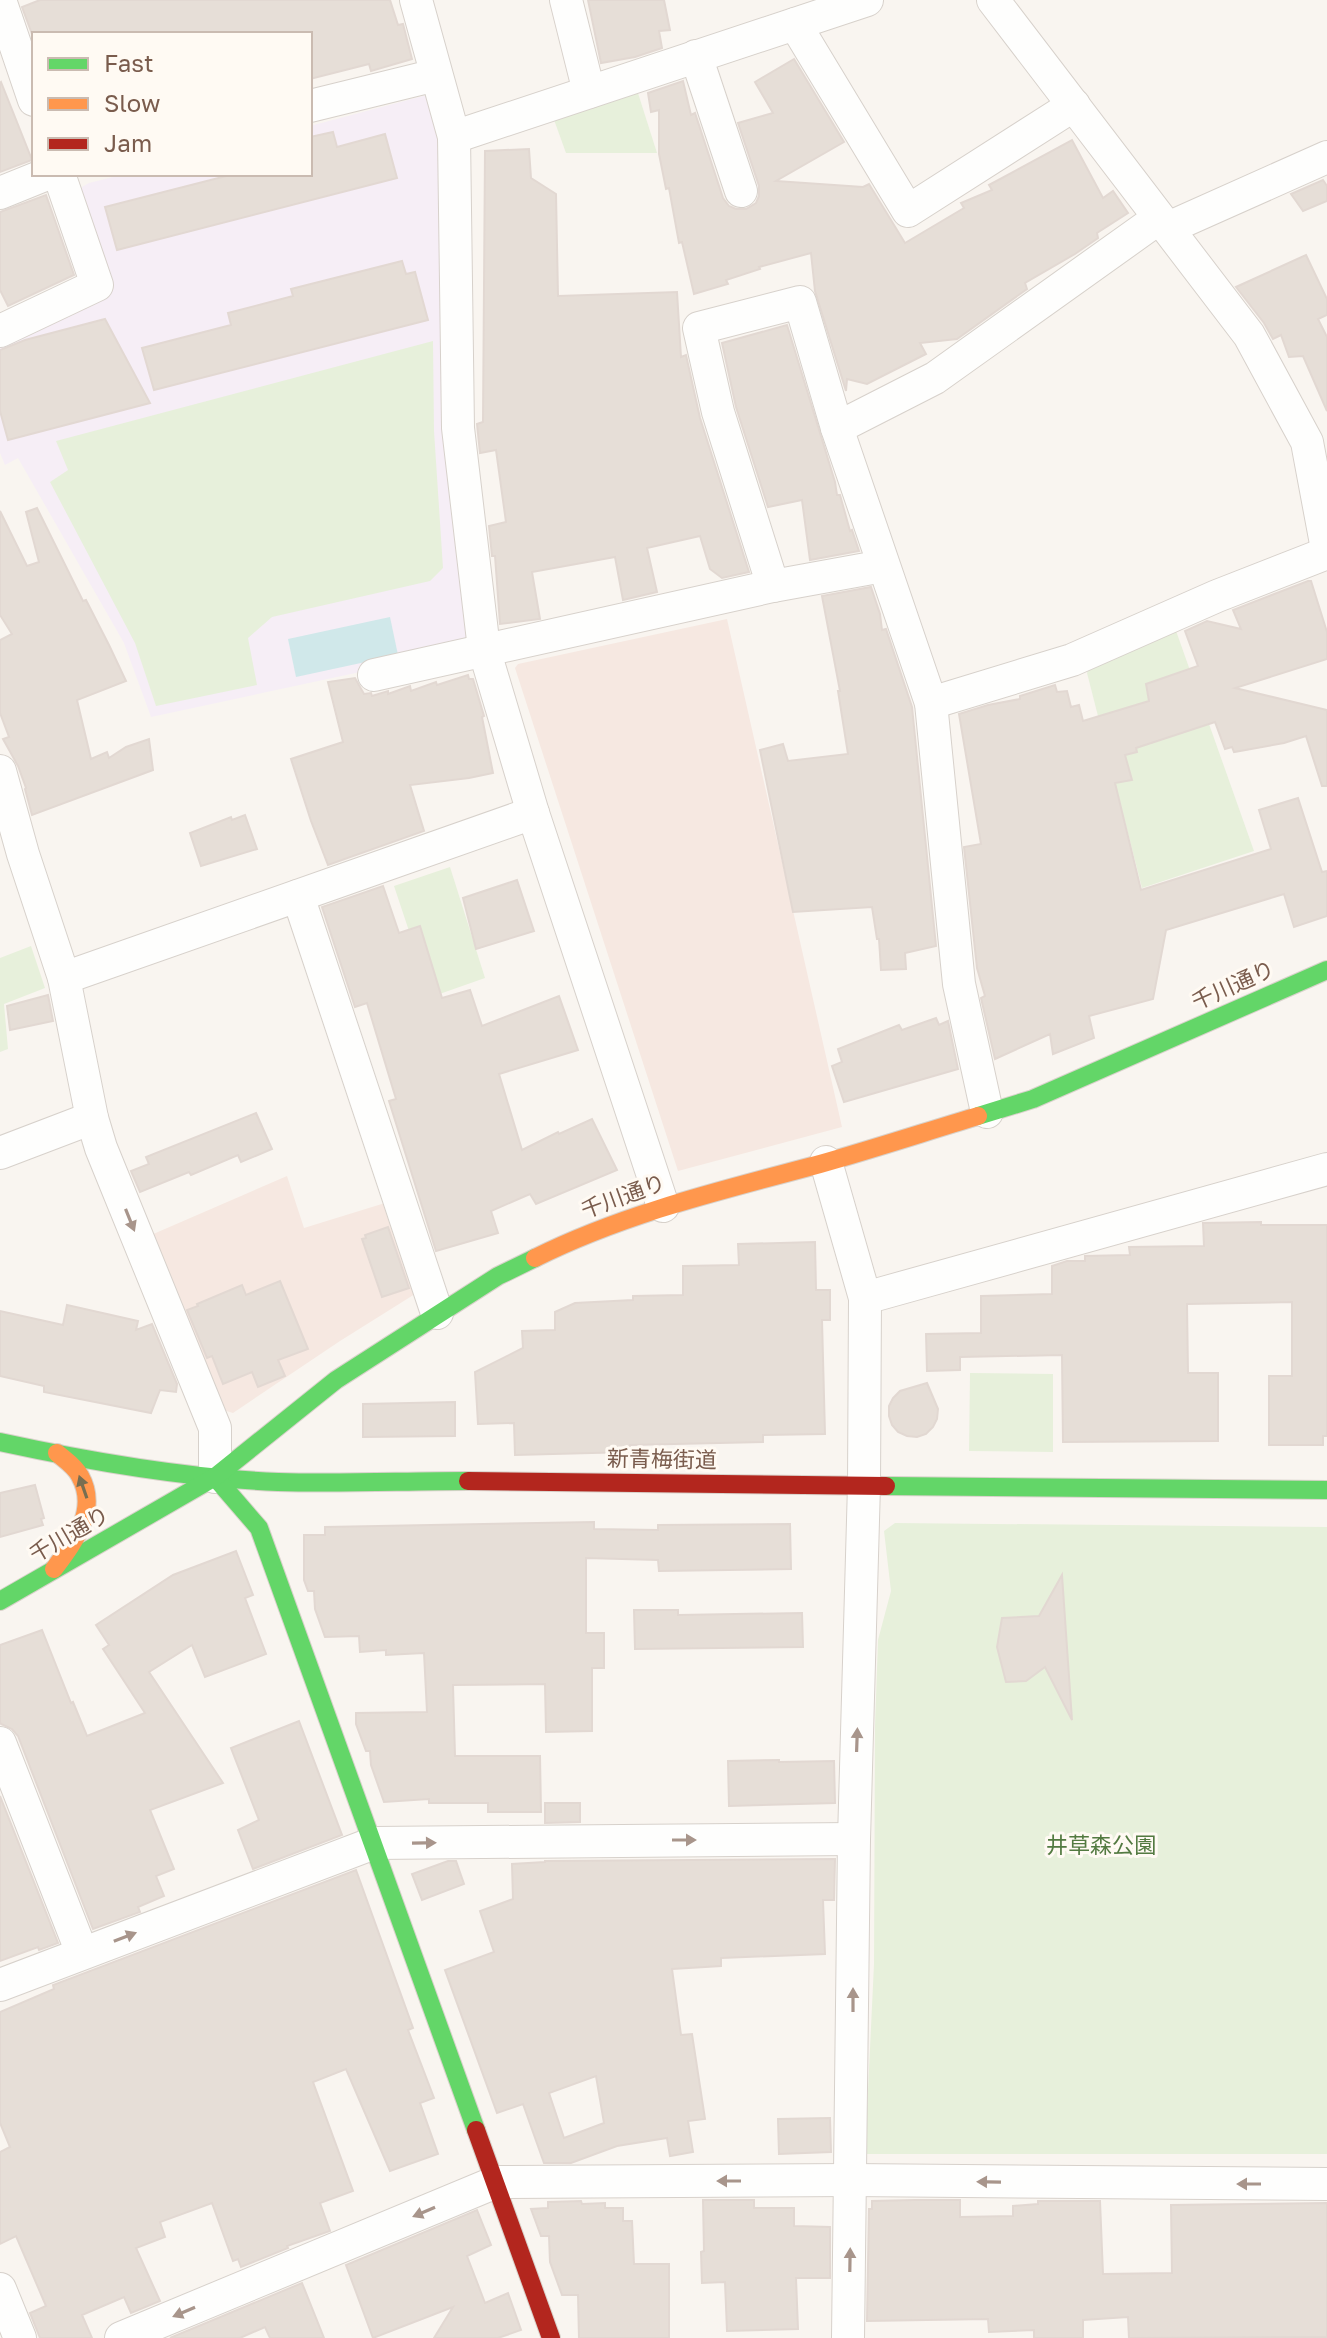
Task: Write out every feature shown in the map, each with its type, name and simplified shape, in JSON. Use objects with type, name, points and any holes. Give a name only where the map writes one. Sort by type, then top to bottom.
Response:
[{"type":"main road","name":"千川通り","points":[[0,1601],[215,1477],[336,1380],[498,1276],[560,1245],[663,1206],[826,1162],[1033,1099],[1327,970]]},
{"type":"main road","name":"新青梅街道","points":[[0,1442],[115,1465],[215,1477],[314,1483],[425,1481],[1327,1490]]},
{"type":"main road","points":[[50,1574],[75,1541],[86,1516],[87,1499],[80,1475],[57,1453]]},
{"type":"main road","points":[[215,1477],[259,1528],[551,2338]]},
{"type":"street","points":[[0,0],[32,94]]},
{"type":"street","points":[[416,0],[454,137],[458,428],[480,631],[533,813],[663,1206]]},
{"type":"street","points":[[566,0],[589,92]]},
{"type":"street","points":[[454,137],[867,0]]},
{"type":"street","points":[[931,703],[1072,660],[1327,551],[1307,442],[1249,335],[993,0]]},
{"type":"street","points":[[795,24],[908,211],[1074,105]]},
{"type":"street","points":[[696,56],[741,191]]},
{"type":"street","points":[[312,106],[436,75]]},
{"type":"street","points":[[837,428],[935,378],[1164,223],[1327,157]]},
{"type":"street","points":[[0,193],[42,176]]},
{"type":"street","points":[[0,331],[97,285],[60,176]]},
{"type":"street","points":[[773,586],[718,412],[699,328],[800,302],[837,428],[931,703],[959,984],[987,1112]]},
{"type":"street","points":[[374,675],[773,586],[883,566]]},
{"type":"street","points":[[0,771],[11,859],[64,978],[97,1133],[215,1428],[215,1477]]},
{"type":"street","points":[[64,978],[533,813]]},
{"type":"street","points":[[298,896],[437,1313]]},
{"type":"street","points":[[0,1153],[97,1133]]},
{"type":"street","points":[[826,1162],[865,1298],[848,2338]]},
{"type":"street","points":[[865,1298],[1327,1169]]},
{"type":"street","points":[[0,1743],[82,1953]]},
{"type":"street","points":[[0,1985],[374,1843],[854,1839]]},
{"type":"street","points":[[121,2338],[496,2182],[852,2180],[1327,2184]]},
{"type":"street","points":[[0,2289],[20,2338]]},
{"type":"shaded area","points":[[427,95],[443,140],[472,648],[151,717],[124,643],[18,458],[5,465],[0,453],[0,344],[113,289],[81,204],[82,187],[117,176],[312,176],[312,125]]},
{"type":"shaded area","points":[[727,619],[842,1127],[678,1171],[515,668],[518,664]]},
{"type":"shaded area","points":[[287,1176],[304,1228],[385,1203],[415,1294],[233,1413],[220,1409],[151,1235]]},
{"type":"green space","points":[[637,90],[657,153],[566,153],[553,117]]},
{"type":"green space","points":[[433,341],[434,431],[443,568],[430,581],[272,617],[248,638],[257,685],[156,706],[135,643],[50,482],[68,470],[56,441]]},
{"type":"green space","points":[[1175,628],[1254,851],[1142,888],[1087,673],[1091,663]]},
{"type":"green space","points":[[450,867],[485,978],[431,997],[394,886]]},
{"type":"green space","points":[[31,946],[45,988],[4,1004],[8,1049],[0,1052],[0,958]]},
{"type":"green space","points":[[970,1373],[1053,1374],[1053,1452],[969,1451]]},
{"type":"green space","name":"井草森公園","points":[[895,1523],[1327,1527],[1327,2154],[865,2154],[874,1964],[878,1640],[891,1591],[884,1531]]},
{"type":"water","points":[[390,617],[398,655],[296,677],[288,639]]},
{"type":"building","points":[[40,0],[390,0],[398,25],[403,24],[412,59],[371,71],[369,64],[312,78],[312,32],[32,34],[22,7]]},
{"type":"building","points":[[588,0],[664,0],[670,30],[659,31],[662,48],[601,63]]},
{"type":"building","points":[[794,59],[844,142],[776,181],[863,187],[869,184],[905,243],[964,208],[961,203],[992,190],[989,185],[1072,140],[1103,198],[1113,191],[1128,213],[1097,233],[1098,238],[1075,254],[1025,283],[1027,289],[957,339],[920,343],[926,354],[867,384],[847,379],[846,391],[815,291],[811,253],[759,267],[726,280],[728,284],[694,294],[659,154],[659,110],[651,112],[648,93],[683,81],[691,115],[695,113],[723,198],[729,206],[746,209],[756,203],[759,186],[738,123],[773,113],[755,82]]},
{"type":"building","points":[[0,83],[32,160],[0,172]]},
{"type":"building","points":[[333,132],[337,147],[385,134],[397,178],[117,250],[105,207],[226,176],[312,176],[312,137]]},
{"type":"building","points":[[529,149],[531,178],[556,194],[558,296],[677,292],[681,357],[686,355],[700,418],[749,572],[722,578],[710,569],[700,536],[647,548],[657,592],[623,600],[615,557],[532,572],[540,619],[500,624],[495,556],[492,556],[489,526],[506,522],[496,450],[480,453],[477,424],[483,422],[485,151]]},
{"type":"building","points":[[1323,180],[1327,186],[1327,201],[1303,211],[1291,194]]},
{"type":"building","points":[[46,195],[74,275],[8,306],[0,290],[0,212]]},
{"type":"building","points":[[1306,255],[1327,299],[1327,315],[1318,319],[1327,337],[1327,411],[1303,356],[1289,357],[1281,335],[1273,339],[1236,287]]},
{"type":"building","points":[[402,261],[406,274],[415,272],[428,320],[154,390],[142,348],[231,325],[228,313],[293,296],[291,289]]},
{"type":"building","points":[[105,319],[150,403],[8,440],[0,411],[0,350],[25,340]]},
{"type":"building","points":[[787,325],[837,495],[840,495],[859,551],[810,560],[802,500],[768,507],[736,407],[722,343]]},
{"type":"building","points":[[37,508],[126,681],[77,700],[91,759],[107,752],[109,758],[126,747],[149,739],[153,770],[32,815],[18,766],[3,739],[9,737],[0,713],[0,640],[12,634],[0,615],[0,511],[27,566],[39,562],[26,512]]},
{"type":"building","points":[[1311,581],[1327,632],[1327,659],[1235,688],[1327,710],[1327,786],[1322,786],[1306,736],[1234,752],[1232,747],[1225,749],[1215,722],[1136,748],[1137,752],[1125,755],[1132,780],[1115,783],[1141,890],[1271,849],[1259,810],[1298,798],[1322,872],[1327,871],[1327,916],[1294,927],[1284,894],[1166,930],[1153,999],[1089,1016],[1094,1038],[1053,1054],[1050,1034],[995,1059],[981,998],[985,996],[977,968],[964,847],[981,844],[959,714],[1020,699],[1020,696],[1055,685],[1057,692],[1067,691],[1071,707],[1079,705],[1083,721],[1149,701],[1146,684],[1198,666],[1185,631],[1207,621],[1241,629],[1233,610]]},
{"type":"building","points":[[871,587],[882,630],[886,629],[912,707],[936,946],[905,953],[906,969],[881,970],[879,939],[872,907],[793,912],[760,750],[783,744],[788,761],[848,754],[822,596]]},
{"type":"building","points":[[468,675],[469,679],[473,679],[484,716],[493,773],[410,785],[424,831],[328,865],[291,759],[343,742],[328,682],[355,678],[364,694],[371,693],[372,696],[410,686],[411,691]]},
{"type":"building","points":[[245,815],[257,849],[201,866],[190,833],[231,817],[232,820]]},
{"type":"building","points":[[517,880],[534,931],[476,949],[463,898]]},
{"type":"building","points":[[383,886],[399,933],[420,926],[442,998],[470,990],[482,1026],[559,996],[578,1050],[499,1074],[522,1150],[592,1119],[617,1170],[536,1204],[530,1194],[491,1211],[498,1233],[436,1251],[389,1101],[396,1099],[367,1003],[355,1007],[322,907]]},
{"type":"building","points":[[48,995],[53,1021],[10,1030],[7,1006]]},
{"type":"building","points":[[936,1018],[939,1025],[948,1021],[958,1069],[844,1102],[832,1066],[842,1062],[838,1049],[899,1025],[902,1030]]},
{"type":"building","points":[[256,1113],[272,1149],[241,1162],[238,1155],[140,1192],[131,1171],[149,1164],[146,1157]]},
{"type":"building","points":[[1261,1222],[1261,1225],[1327,1225],[1327,1436],[1323,1436],[1323,1445],[1269,1445],[1269,1376],[1292,1376],[1292,1302],[1187,1304],[1188,1373],[1218,1373],[1218,1441],[1063,1442],[1062,1355],[960,1357],[960,1370],[927,1371],[926,1334],[981,1333],[981,1296],[1052,1294],[1052,1266],[1067,1261],[1085,1261],[1085,1256],[1130,1255],[1129,1247],[1204,1246],[1203,1223]]},
{"type":"building","points":[[388,1227],[409,1288],[382,1297],[362,1239]]},
{"type":"building","points":[[815,1242],[816,1290],[830,1290],[830,1320],[822,1320],[825,1434],[763,1435],[763,1442],[630,1445],[630,1452],[515,1455],[514,1423],[478,1424],[475,1372],[523,1348],[522,1331],[555,1330],[555,1312],[575,1303],[633,1300],[633,1296],[683,1295],[683,1266],[739,1265],[738,1244]]},
{"type":"building","points":[[280,1281],[308,1349],[278,1360],[285,1376],[258,1387],[252,1372],[223,1384],[212,1356],[207,1358],[187,1310],[242,1285],[246,1295]]},
{"type":"building","points":[[67,1305],[138,1321],[136,1330],[152,1324],[177,1384],[176,1392],[160,1390],[151,1413],[44,1392],[44,1386],[0,1376],[0,1311],[63,1325]]},
{"type":"building","points":[[927,1383],[938,1409],[933,1427],[917,1437],[898,1432],[889,1416],[893,1398],[900,1391]]},
{"type":"building","points":[[455,1402],[455,1436],[363,1437],[363,1404]]},
{"type":"building","points":[[35,1485],[43,1525],[0,1537],[0,1493]]},
{"type":"building","points":[[594,1522],[594,1529],[658,1530],[658,1525],[790,1524],[791,1569],[659,1571],[658,1560],[586,1558],[586,1633],[604,1633],[604,1668],[592,1668],[592,1731],[546,1732],[545,1684],[453,1685],[455,1756],[540,1756],[541,1812],[488,1812],[488,1803],[429,1803],[429,1799],[384,1802],[371,1765],[370,1751],[366,1751],[356,1724],[356,1713],[427,1712],[424,1653],[386,1655],[386,1650],[360,1652],[359,1636],[325,1637],[315,1609],[314,1591],[308,1591],[304,1580],[304,1535],[325,1535],[325,1527]]},
{"type":"building","points":[[236,1551],[253,1595],[245,1598],[266,1654],[205,1677],[192,1645],[149,1672],[223,1783],[150,1810],[174,1869],[156,1876],[164,1896],[138,1907],[140,1912],[93,1929],[18,1736],[0,1722],[0,1645],[42,1630],[87,1736],[145,1713],[103,1649],[109,1645],[96,1625],[173,1575]]},
{"type":"building","points":[[1062,1575],[1072,1720],[1045,1667],[1026,1681],[1006,1682],[997,1647],[1002,1618],[1039,1616]]},
{"type":"building","points":[[634,1610],[678,1610],[678,1615],[802,1613],[803,1647],[635,1649]]},
{"type":"building","points":[[299,1721],[342,1835],[253,1869],[238,1830],[259,1820],[231,1748]]},
{"type":"building","points":[[728,1761],[834,1761],[835,1803],[729,1806]]},
{"type":"building","points":[[0,1796],[58,1943],[0,1961]]},
{"type":"building","points":[[545,1803],[580,1803],[580,1822],[545,1823]]},
{"type":"building","points":[[835,1859],[834,1900],[823,1900],[825,1954],[721,1958],[721,1966],[672,1969],[681,2035],[692,2034],[705,2119],[688,2121],[693,2152],[670,2156],[667,2138],[617,2146],[571,2163],[544,2163],[523,2104],[497,2113],[445,1970],[494,1952],[480,1911],[513,1899],[512,1864],[545,1861]],"holes":[[[596,2076],[604,2123],[564,2138],[549,2093]]]},
{"type":"building","points":[[456,1861],[464,1884],[422,1900],[412,1874]]},
{"type":"building","points":[[356,1870],[413,2028],[408,2030],[434,2098],[420,2103],[438,2154],[390,2171],[346,2069],[313,2082],[353,2191],[320,2203],[330,2231],[241,2267],[238,2259],[233,2261],[212,2203],[160,2222],[165,2237],[136,2248],[160,2301],[131,2313],[124,2297],[82,2315],[92,2338],[40,2338],[30,2313],[46,2306],[16,2236],[0,2244],[0,2152],[10,2147],[0,2123],[0,2012],[54,1989],[53,1985]]},
{"type":"building","points":[[830,2118],[831,2152],[779,2154],[778,2119]]},
{"type":"building","points":[[703,2200],[754,2200],[754,2208],[794,2208],[794,2226],[830,2227],[830,2278],[796,2278],[798,2329],[727,2331],[725,2282],[702,2283]]},
{"type":"building","points":[[960,2200],[960,2217],[1013,2216],[1013,2206],[1038,2204],[1038,2201],[1100,2201],[1103,2274],[1172,2273],[1171,2205],[1327,2203],[1327,2337],[1129,2338],[1128,2317],[1083,2320],[1083,2338],[1034,2338],[1034,2330],[989,2332],[988,2319],[867,2321],[869,2209],[872,2209],[872,2201]]},
{"type":"building","points":[[581,2201],[582,2204],[605,2203],[605,2208],[623,2208],[623,2221],[632,2221],[634,2264],[669,2264],[669,2338],[579,2338],[578,2295],[562,2295],[550,2262],[549,2236],[541,2236],[531,2209],[548,2208],[548,2202]]},
{"type":"building","points":[[477,2210],[491,2245],[467,2256],[485,2303],[508,2293],[521,2330],[498,2338],[434,2338],[453,2307],[373,2338],[346,2265]]},
{"type":"building","points":[[302,2283],[324,2338],[270,2338],[265,2327],[240,2338],[170,2338]]},
{"type":"traffic: fast","points":[[978,1116],[1033,1099],[1327,970]]},
{"type":"traffic: fast","points":[[0,1601],[215,1477],[336,1380],[498,1276],[535,1258]]},
{"type":"traffic: fast","points":[[0,1442],[138,1468],[243,1480],[325,1483],[468,1481]]},
{"type":"traffic: fast","points":[[215,1477],[259,1528],[476,2130]]},
{"type":"traffic: fast","points":[[886,1486],[1327,1490]]},
{"type":"traffic: slow","points":[[535,1258],[639,1215],[978,1116]]},
{"type":"traffic: slow","points":[[54,1569],[82,1525],[87,1501],[78,1472],[57,1453]]},
{"type":"traffic: jam","points":[[468,1481],[886,1486]]},
{"type":"traffic: jam","points":[[476,2130],[551,2338]]}]
